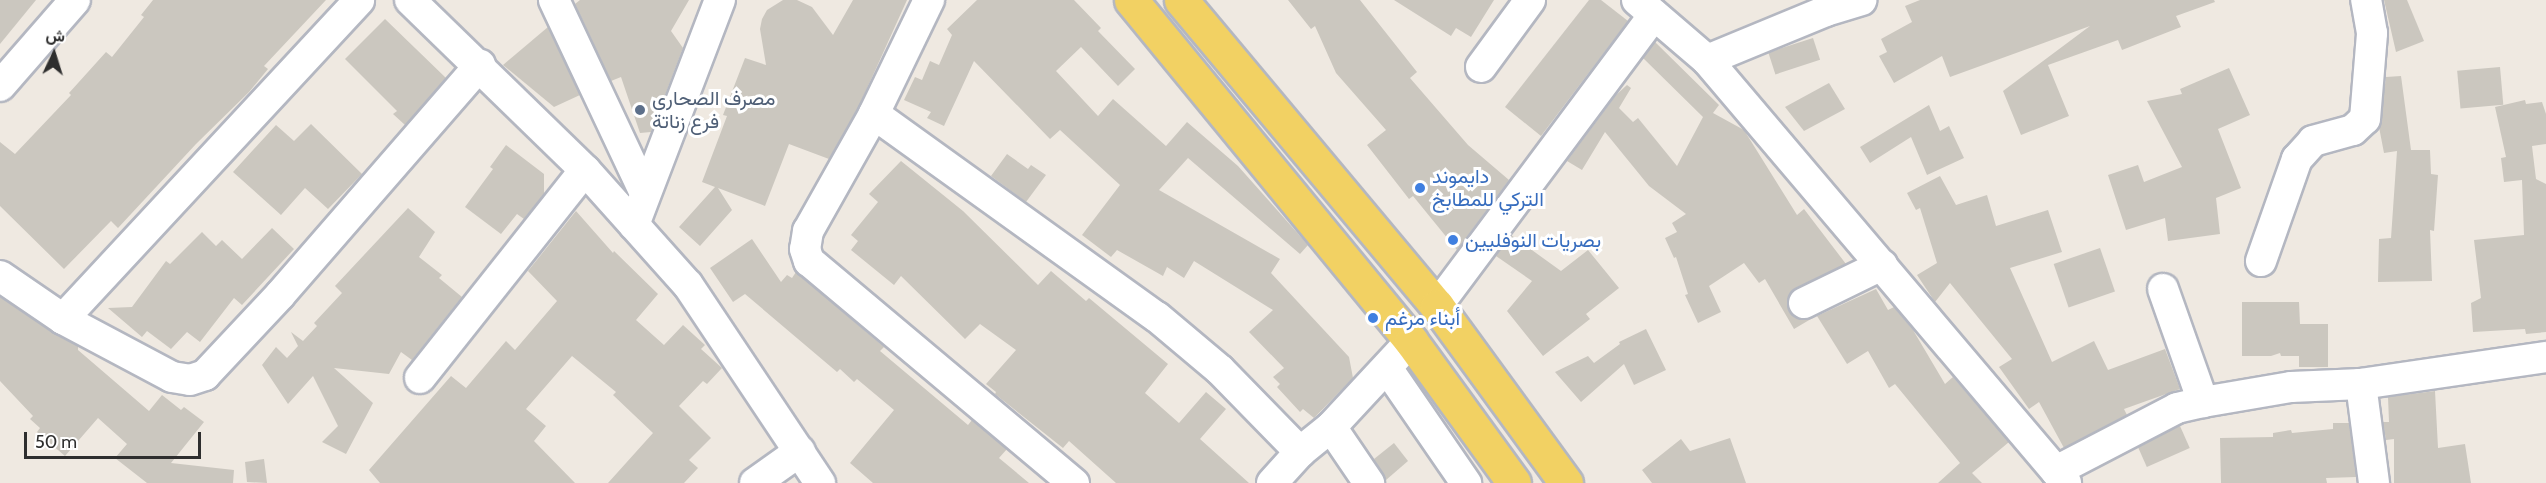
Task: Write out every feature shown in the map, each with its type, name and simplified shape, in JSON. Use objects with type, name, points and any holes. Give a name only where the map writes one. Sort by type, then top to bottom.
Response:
[{"type":"main road","points":[[1181,0],[1437,306],[1566,483]]},
{"type":"main road","points":[[1140,3],[1410,341],[1514,483]]},
{"type":"street","points":[[0,86],[75,0]]},
{"type":"street","points":[[63,319],[359,0]]},
{"type":"street","points":[[410,0],[480,65],[585,170],[688,285],[820,483]]},
{"type":"street","points":[[554,0],[645,193]]},
{"type":"street","points":[[634,225],[720,0]]},
{"type":"street","points":[[929,0],[874,114],[808,231],[805,249],[809,261],[1074,483]]},
{"type":"street","points":[[1481,67],[1530,0]]},
{"type":"street","points":[[1707,60],[1822,5],[1862,0]]},
{"type":"street","points":[[2261,261],[2297,159],[2313,141],[2353,130],[2365,119],[2372,33],[2366,0]]},
{"type":"street","points":[[1437,306],[1646,8],[1707,60],[2061,477],[2177,408],[2291,387],[2361,384],[2546,357]]},
{"type":"street","points":[[0,276],[63,319],[171,378],[190,380],[205,375],[280,295],[480,65]]},
{"type":"street","points":[[874,114],[1157,317],[1220,370],[1300,452]]},
{"type":"street","points":[[420,378],[585,170]]},
{"type":"street","points":[[1804,303],[1882,265]]},
{"type":"street","points":[[2163,289],[2203,402]]},
{"type":"street","points":[[1272,483],[1300,452],[1331,427],[1410,341]]},
{"type":"street","points":[[1387,368],[1466,483]]},
{"type":"street","points":[[2361,384],[2374,483]]},
{"type":"street","points":[[1331,427],[1369,483]]},
{"type":"street","points":[[755,483],[800,451]]},
{"type":"building","points":[[0,0],[36,0],[0,44]]},
{"type":"building","points":[[153,0],[326,0],[264,66],[268,69],[249,92],[196,144],[118,228],[111,221],[64,269],[0,206],[0,142],[15,154],[71,95],[69,93],[106,52],[112,57],[144,17],[141,15]]},
{"type":"building","points":[[580,0],[689,0],[671,31],[683,48],[651,132],[640,133],[621,77],[611,81],[575,4]]},
{"type":"building","points":[[783,0],[797,0],[812,7],[833,35],[853,0],[907,0],[859,106],[829,159],[789,144],[765,206],[718,188],[732,210],[700,246],[679,227],[715,187],[702,182],[727,116],[723,115],[745,58],[766,65],[760,29],[762,19],[767,10]]},
{"type":"building","points":[[977,0],[1074,0],[1101,28],[1098,31],[1135,69],[1118,86],[1081,47],[1056,71],[1098,116],[1113,99],[1166,146],[1187,122],[1238,166],[1308,245],[1300,254],[1188,158],[1159,190],[1280,259],[1271,273],[1349,357],[1353,378],[1314,418],[1303,409],[1300,412],[1277,387],[1280,384],[1273,377],[1284,368],[1249,332],[1273,310],[1194,261],[1184,278],[1167,267],[1163,276],[1117,250],[1111,257],[1082,235],[1120,185],[1060,130],[1050,139],[974,61],[944,126],[927,118],[931,112],[904,100],[915,77],[922,80],[930,61],[939,65],[952,35],[947,29]]},
{"type":"building","points":[[1288,0],[1360,0],[1417,72],[1410,78],[1468,145],[1509,180],[1457,250],[1413,196],[1409,199],[1367,145],[1386,130],[1336,73],[1315,26],[1311,29]]},
{"type":"building","points":[[1394,0],[1494,0],[1471,37],[1456,28],[1451,36]]},
{"type":"building","points":[[1589,0],[1601,0],[1628,21],[1541,136],[1505,107]]},
{"type":"building","points":[[1920,0],[2214,0],[2215,2],[2176,16],[2181,27],[2122,50],[2118,40],[2048,65],[2069,116],[2021,135],[2003,91],[2090,26],[1950,77],[1942,56],[1894,83],[1879,56],[1887,52],[1881,39],[1912,22],[1905,6]]},
{"type":"building","points":[[2384,0],[2407,0],[2424,41],[2396,52]]},
{"type":"building","points":[[385,19],[446,78],[405,125],[393,114],[397,111],[345,59]]},
{"type":"building","points":[[548,27],[580,95],[554,107],[503,65]]},
{"type":"building","points":[[1813,38],[1820,60],[1775,74],[1768,53]]},
{"type":"building","points":[[1655,42],[1719,105],[1713,113],[1744,130],[1797,215],[1804,209],[1846,264],[1790,293],[1787,302],[1794,317],[1803,320],[1816,316],[1794,329],[1765,279],[1759,283],[1744,263],[1709,286],[1721,312],[1698,323],[1685,295],[1688,294],[1676,257],[1674,258],[1665,238],[1677,232],[1672,223],[1686,214],[1649,186],[1605,132],[1582,170],[1567,161],[1616,95],[1627,85],[1631,88],[1619,108],[1633,122],[1638,118],[1677,166],[1703,117],[1643,58]]},
{"type":"building","points":[[2500,67],[2503,105],[2460,109],[2457,71]]},
{"type":"building","points":[[2229,68],[2250,115],[2218,129],[2241,188],[2216,198],[2220,234],[2168,241],[2165,218],[2126,230],[2108,175],[2138,165],[2144,182],[2182,167],[2147,101],[2182,94],[2180,89]]},
{"type":"building","points":[[2401,76],[2411,150],[2430,150],[2431,174],[2438,175],[2434,231],[2430,230],[2432,281],[2378,282],[2379,239],[2391,238],[2397,151],[2384,153],[2379,127],[2386,77]]},
{"type":"building","points":[[1829,83],[1845,109],[1804,131],[1785,107]]},
{"type":"building","points":[[2525,100],[2526,104],[2542,102],[2546,114],[2546,144],[2532,146],[2536,179],[2546,184],[2546,332],[2526,334],[2525,329],[2473,332],[2471,303],[2481,298],[2474,240],[2524,235],[2522,180],[2504,182],[2501,158],[2506,157],[2495,107]]},
{"type":"building","points":[[1929,105],[1940,131],[1949,126],[1964,158],[1927,175],[1911,137],[1870,163],[1860,147]]},
{"type":"building","points":[[311,124],[362,174],[328,209],[305,188],[281,215],[233,172],[276,125],[294,141]]},
{"type":"building","points":[[506,145],[544,174],[544,194],[524,219],[517,214],[501,234],[465,207],[493,169],[490,167]]},
{"type":"building","points":[[1007,154],[1028,169],[1031,165],[1046,175],[1026,202],[991,176]]},
{"type":"building","points":[[901,161],[963,211],[1038,285],[1051,271],[1086,301],[1089,298],[1168,364],[1145,393],[1179,423],[1206,392],[1226,409],[1200,439],[1249,483],[1116,483],[1069,441],[1063,448],[995,394],[996,392],[986,384],[1016,350],[980,324],[965,339],[901,276],[894,285],[851,250],[858,241],[851,235],[878,202],[869,194]]},
{"type":"building","points":[[1940,176],[1956,205],[1987,195],[1996,226],[2048,210],[2062,252],[2010,268],[2052,362],[2094,341],[2108,370],[2165,349],[2180,389],[2124,409],[2127,415],[2064,448],[2039,402],[2029,409],[1999,367],[2012,359],[1950,283],[1935,302],[1917,275],[1937,263],[1920,208],[1916,210],[1907,193]]},
{"type":"building","points":[[408,208],[435,232],[419,257],[442,275],[439,278],[462,297],[412,360],[401,352],[389,374],[334,368],[373,403],[346,454],[322,442],[338,426],[313,376],[288,404],[262,365],[276,347],[287,358],[298,346],[291,332],[303,341],[317,326],[314,323],[342,293],[335,286]]},
{"type":"building","points":[[576,211],[613,253],[614,251],[658,294],[636,320],[664,345],[683,325],[705,345],[701,349],[722,368],[707,384],[703,381],[679,406],[711,438],[689,460],[698,468],[684,483],[608,483],[653,433],[613,395],[616,392],[572,356],[526,409],[546,426],[534,441],[575,483],[380,483],[369,470],[451,376],[466,388],[506,341],[515,350],[557,301],[528,271]]},
{"type":"building","points":[[272,228],[294,249],[242,305],[234,298],[200,342],[187,332],[171,349],[147,331],[142,337],[108,308],[132,307],[166,261],[170,264],[202,232],[216,246],[222,240],[242,259]]},
{"type":"building","points":[[1511,235],[1561,271],[1588,250],[1619,288],[1586,314],[1590,319],[1543,356],[1507,311],[1532,281],[1496,256]]},
{"type":"building","points":[[752,239],[781,282],[787,275],[792,278],[796,272],[884,347],[880,351],[968,425],[972,420],[1007,449],[999,458],[1029,483],[873,483],[850,463],[894,410],[857,379],[854,382],[840,369],[837,372],[745,294],[733,302],[710,268]]},
{"type":"building","points":[[2100,248],[2115,291],[2069,307],[2054,264]]},
{"type":"building","points":[[1876,289],[1888,310],[1894,307],[1913,330],[1945,384],[1953,377],[2009,442],[1972,473],[1982,483],[1938,483],[1960,463],[1895,384],[1889,388],[1868,351],[1847,364],[1817,316]]},
{"type":"building","points":[[0,297],[78,346],[78,350],[149,411],[162,395],[181,410],[184,407],[204,422],[171,463],[234,470],[233,483],[147,483],[115,458],[127,444],[98,418],[65,456],[37,432],[40,428],[30,419],[33,416],[0,381]]},
{"type":"building","points":[[2242,302],[2299,302],[2300,324],[2328,324],[2328,367],[2299,367],[2299,356],[2281,356],[2280,353],[2271,356],[2242,356]]},
{"type":"building","points":[[1646,329],[1666,370],[1634,385],[1624,364],[1581,402],[1555,372],[1588,356],[1594,363],[1620,344],[1619,342]]},
{"type":"building","points":[[2435,391],[2438,448],[2465,444],[2471,483],[2394,483],[2394,439],[2386,440],[2383,422],[2389,422],[2388,397]]},
{"type":"building","points":[[2333,423],[2349,423],[2356,477],[2326,478],[2327,483],[2221,483],[2220,438],[2273,437],[2273,433],[2291,430],[2292,433],[2333,429]]},
{"type":"building","points":[[2180,426],[2190,448],[2147,467],[2137,445]]},
{"type":"building","points":[[1730,438],[1746,483],[1652,483],[1642,470],[1681,439],[1690,451]]},
{"type":"building","points":[[1394,443],[1408,461],[1386,480],[1374,459]]},
{"type":"building","points":[[264,459],[267,483],[247,482],[245,462]]},
{"type":"place","name":"مصرف الصحارى فرع زناتة","points":[[640,110]]},
{"type":"place","name":"دايموند التركي للمطابخ","points":[[1420,188]]},
{"type":"place","name":"بصريات النوفليين","points":[[1453,240]]},
{"type":"place","name":"أبناء مرغم","points":[[1373,318]]}]
